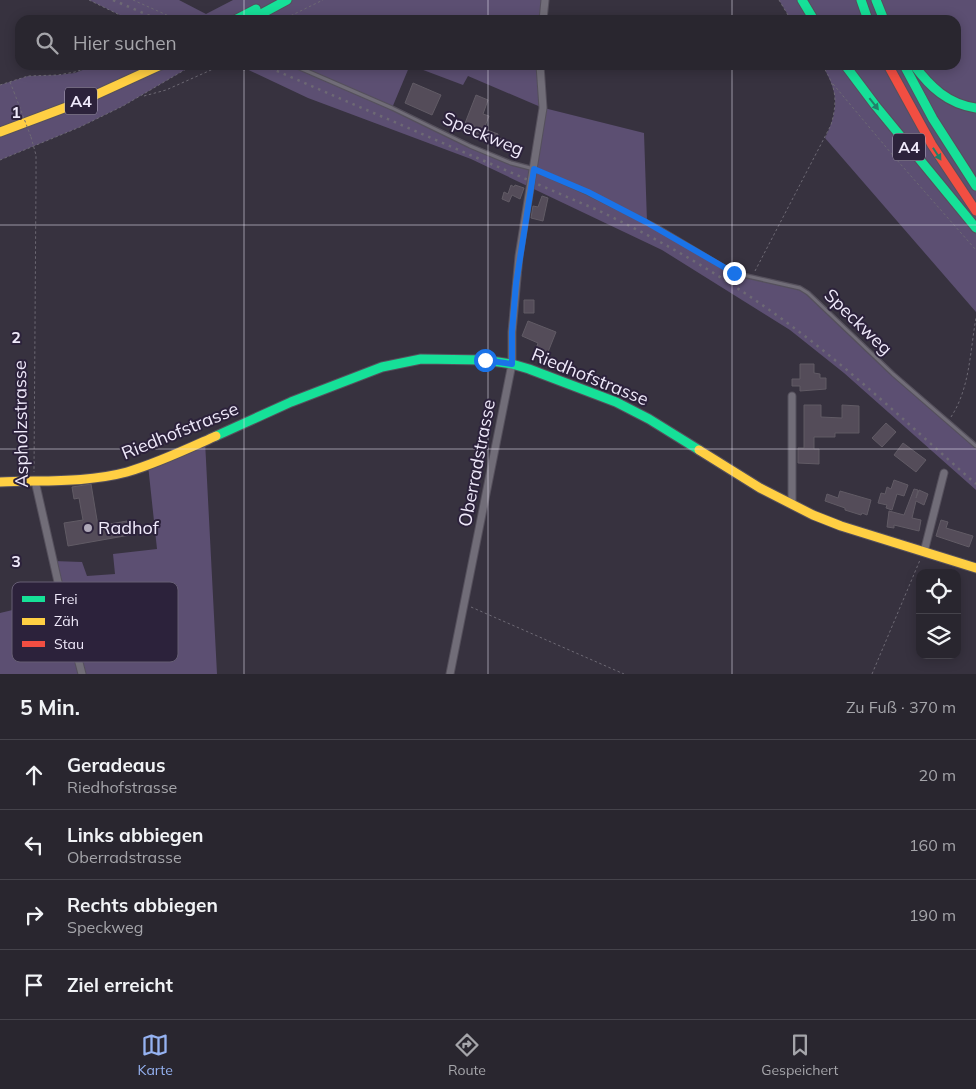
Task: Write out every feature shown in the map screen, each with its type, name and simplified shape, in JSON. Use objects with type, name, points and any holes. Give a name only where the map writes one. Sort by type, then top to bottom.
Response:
[{"type":"main road","points":[[244,15],[271,0]]},
{"type":"main road","points":[[259,15],[287,0]]},
{"type":"main road","points":[[802,0],[811,15]]},
{"type":"main road","points":[[860,0],[866,15]]},
{"type":"main road","points":[[876,0],[882,15]]},
{"type":"main road","name":"A4","points":[[0,127],[91,92],[138,70]]},
{"type":"main road","name":"A4","points":[[0,132],[80,102],[150,70]]},
{"type":"main road","name":"A4","points":[[849,70],[875,105],[976,228]]},
{"type":"main road","points":[[891,70],[932,145],[976,211]]},
{"type":"main road","points":[[907,70],[933,119],[976,186]]},
{"type":"main road","points":[[918,70],[927,83],[944,98],[958,105],[976,108]]},
{"type":"main road","name":"Riedhofstrasse","points":[[0,482],[95,478],[120,473],[173,456],[306,395],[392,364],[439,358],[479,360],[512,364],[585,389],[630,409],[744,479],[792,505],[832,522],[976,568]]},
{"type":"street","points":[[544,15],[545,0]]},
{"type":"street","name":"Oberradstrasse","points":[[450,674],[512,364],[512,332],[518,265],[543,108],[540,70]]},
{"type":"street","points":[[792,396],[792,505]]},
{"type":"street","points":[[924,552],[944,473]]},
{"type":"street","name":"Aspholzstrasse","points":[[35,480],[58,582]]},
{"type":"lane","name":"Speckweg","points":[[305,70],[392,108],[470,146],[511,163],[534,169],[588,192],[646,222],[734,273],[751,278],[793,285],[808,293],[899,380],[976,446]]},
{"type":"path","points":[[89,0],[120,15]]},
{"type":"path","points":[[133,0],[167,15]]},
{"type":"path","points":[[292,15],[323,0]]},
{"type":"path","points":[[779,0],[789,15]]},
{"type":"path","points":[[0,84],[28,76],[58,75],[81,70]]},
{"type":"path","points":[[0,160],[94,120],[142,96],[185,70]]},
{"type":"path","points":[[142,96],[166,90],[211,70]]},
{"type":"path","points":[[751,278],[828,131],[835,109],[835,92],[825,70]]},
{"type":"path","name":"Aspholzstrasse","points":[[10,82],[34,146],[36,181],[35,480]]},
{"type":"path","points":[[832,83],[976,250]]},
{"type":"path","points":[[947,422],[958,405],[964,386],[976,318]]},
{"type":"path","points":[[872,674],[924,552]]},
{"type":"path","points":[[464,604],[624,674]]},
{"type":"shaded area","points":[[89,0],[179,0],[206,14],[233,0],[545,0],[544,15],[120,15]]},
{"type":"shaded area","points":[[779,0],[976,0],[976,312],[825,138],[833,118],[835,101],[832,84],[825,70],[961,70],[961,15],[788,15]]},
{"type":"shaded area","points":[[82,70],[184,70],[123,106],[80,127],[0,160],[0,85],[28,76],[75,73]]},
{"type":"shaded area","points":[[249,70],[408,70],[392,108],[479,150],[534,169],[543,108],[468,76],[463,85],[423,70],[540,70],[544,108],[644,133],[647,222],[734,273],[800,288],[893,374],[976,446],[976,490],[844,373],[790,330],[662,250],[471,159],[308,98]]},
{"type":"shaded area","points":[[205,441],[217,674],[0,674],[0,613],[12,610],[12,662],[178,662],[178,582],[59,582],[53,561],[82,562],[87,576],[115,574],[113,554],[157,549],[148,465]]},
{"type":"building","points":[[413,83],[441,95],[432,115],[405,103]]},
{"type":"building","points":[[476,95],[488,100],[483,114],[489,116],[484,129],[498,134],[497,137],[505,140],[503,147],[462,131]]},
{"type":"building","points":[[511,185],[524,188],[520,199],[512,195],[509,202],[502,199],[504,192],[508,194]]},
{"type":"building","points":[[542,196],[548,198],[543,221],[531,218],[533,206],[538,207]]},
{"type":"building","points":[[524,300],[534,300],[534,313],[524,313]]},
{"type":"building","points":[[528,321],[556,332],[546,357],[535,352],[538,343],[522,336]]},
{"type":"building","points":[[800,364],[814,364],[814,373],[820,374],[820,378],[826,378],[826,389],[800,391],[800,386],[792,386],[792,379],[800,379]]},
{"type":"building","points":[[804,405],[821,405],[821,417],[842,418],[842,405],[859,406],[859,433],[835,433],[835,437],[814,437],[814,449],[819,449],[819,464],[798,463],[798,448],[804,448]]},
{"type":"building","points":[[886,423],[896,432],[882,447],[872,438]]},
{"type":"building","points":[[903,443],[926,460],[916,472],[894,455]]},
{"type":"building","points":[[894,480],[908,485],[904,496],[897,494],[892,510],[886,508],[887,505],[878,503],[881,493],[885,494],[887,487],[891,489]]},
{"type":"building","points":[[91,484],[98,526],[127,521],[130,535],[68,546],[64,523],[83,520],[79,498],[74,499],[72,487]]},
{"type":"building","points":[[914,489],[918,490],[916,498],[919,490],[928,494],[924,505],[916,501],[912,518],[921,520],[919,531],[894,525],[894,528],[887,527],[889,511],[904,515]]},
{"type":"building","points":[[840,491],[871,500],[867,515],[845,510],[845,508],[825,501],[827,494],[838,498]]},
{"type":"building","points":[[941,520],[948,522],[946,528],[973,536],[969,547],[936,536]]},
{"type":"railway","points":[[113,0],[148,15]]},
{"type":"railway","points":[[275,70],[595,209],[644,233],[691,260],[760,303],[808,338],[857,378],[976,484]]},
{"type":"traffic: fast","points":[[259,15],[287,0]]},
{"type":"traffic: fast","points":[[802,0],[811,15]]},
{"type":"traffic: fast","points":[[861,0],[866,15]]},
{"type":"traffic: fast","points":[[876,0],[882,15]]},
{"type":"traffic: fast","points":[[245,15],[256,9]]},
{"type":"traffic: fast","points":[[849,70],[875,105],[976,228]]},
{"type":"traffic: fast","points":[[907,70],[933,119],[976,186]]},
{"type":"traffic: fast","points":[[918,70],[940,93],[957,103],[976,108]]},
{"type":"traffic: fast","points":[[216,436],[291,402],[382,367],[421,359],[485,360],[529,369],[616,402],[649,419],[699,450]]},
{"type":"traffic: slow","points":[[0,132],[80,102],[150,70]]},
{"type":"traffic: slow","points":[[0,482],[111,476],[172,456],[216,436]]},
{"type":"traffic: slow","points":[[699,450],[760,488],[813,515],[841,526],[976,568]]},
{"type":"traffic: jam","points":[[891,70],[932,145],[976,211]]},
{"type":"place","name":"Radhof","points":[[88,528]]},
{"type":"route","points":[[485,360],[512,364],[512,332],[519,256],[534,169],[588,192],[646,222],[734,273]]}]
